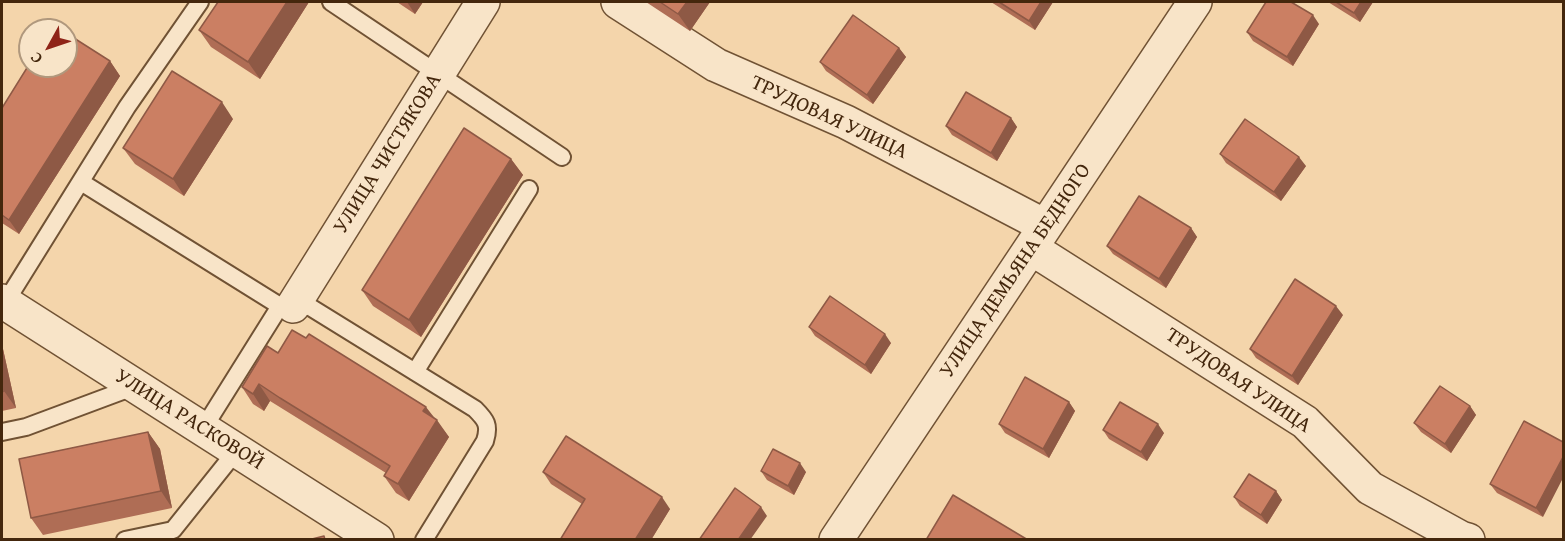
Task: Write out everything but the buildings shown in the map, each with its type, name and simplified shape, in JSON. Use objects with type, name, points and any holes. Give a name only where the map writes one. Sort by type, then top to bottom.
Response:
[{"type":"street","name":"УЛИЦА ЧИСТЯКОВА","points":[[287,306],[483,2]]},
{"type":"street","name":"ТРУДОВАЯ УЛИЦА","points":[[618,2],[716,65],[846,122],[1038,237],[1305,422],[1370,488],[1468,540]]},
{"type":"street","name":"УЛИЦА ДЕМЬЯНА БЕДНОГО","points":[[836,540],[1195,2]]},
{"type":"street","name":"УЛИЦА РАСКОВОЙ","points":[[3,302],[377,540]]},
{"type":"lane","points":[[3,302],[127,107],[200,2]]},
{"type":"lane","points":[[331,2],[562,157]]},
{"type":"lane","points":[[81,182],[287,306],[310,307],[475,409],[485,419],[488,431],[485,441],[424,540]]},
{"type":"lane","points":[[415,372],[529,189]]},
{"type":"lane","points":[[203,429],[287,306]]},
{"type":"lane","points":[[2,432],[26,428],[136,386]]},
{"type":"lane","points":[[125,540],[170,535],[237,450]]}]
